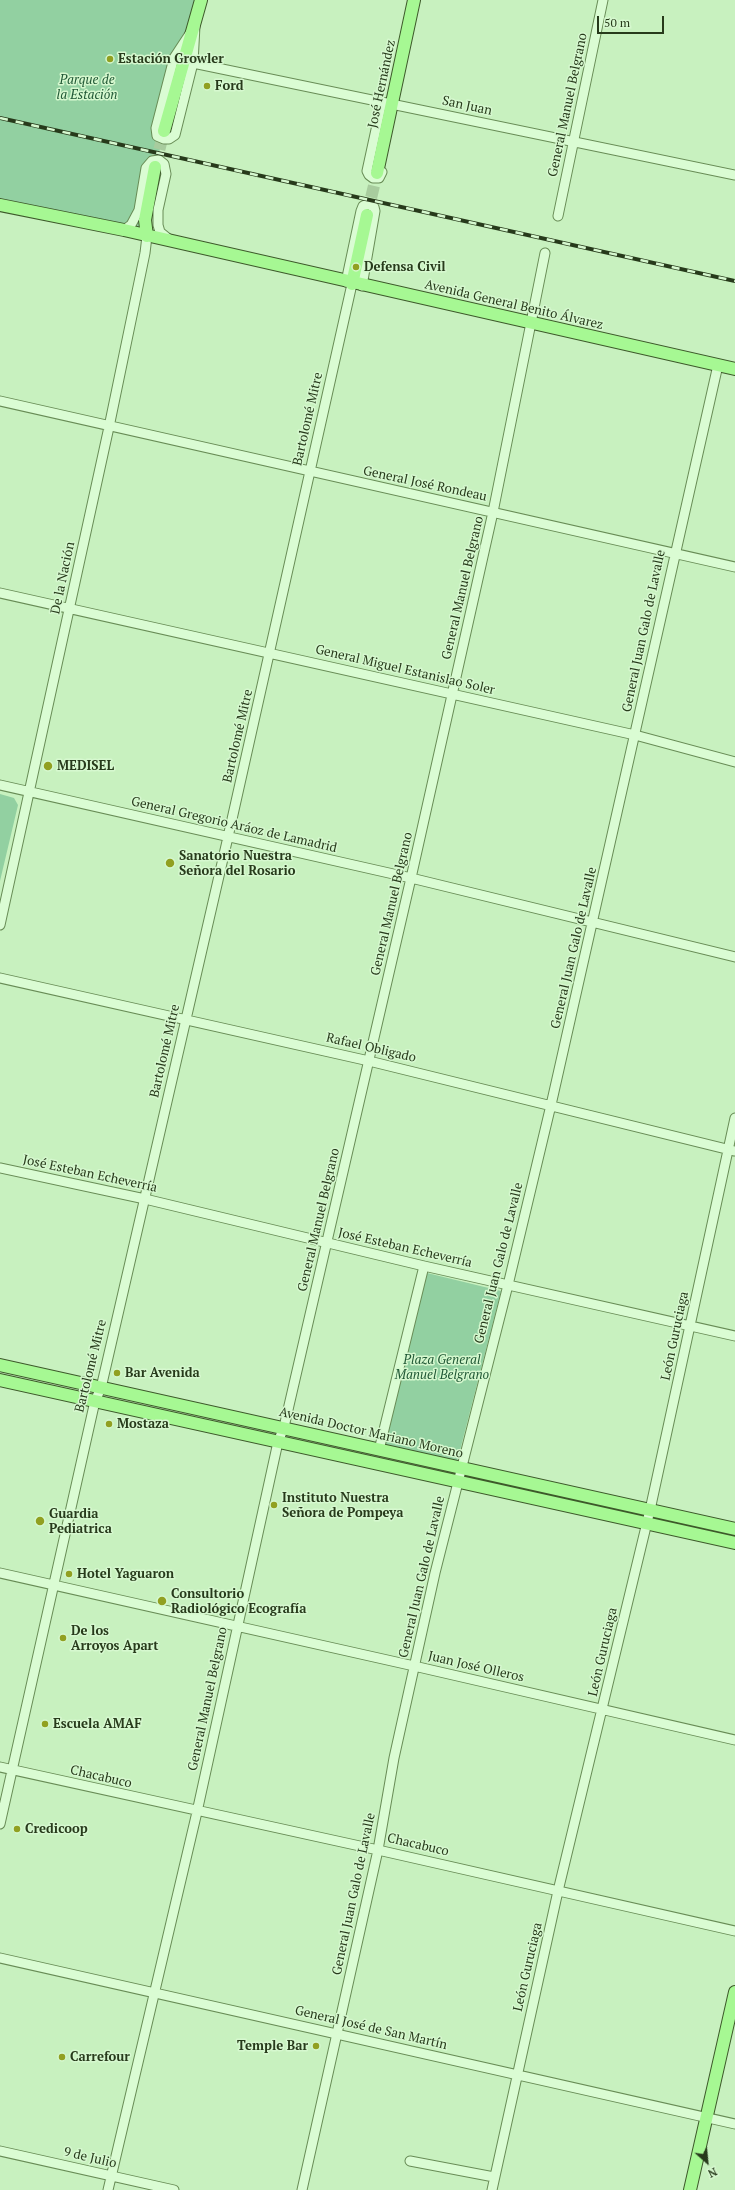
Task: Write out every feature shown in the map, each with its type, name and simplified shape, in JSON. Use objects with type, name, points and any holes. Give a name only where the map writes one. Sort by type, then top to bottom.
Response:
[{"type":"main road","points":[[164,130],[195,26],[201,0]]},
{"type":"main road","name":"José Hernández","points":[[377,173],[390,103],[414,0]]},
{"type":"main road","points":[[146,236],[145,220],[155,167]]},
{"type":"main road","name":"Avenida General Benito Álvarez","points":[[0,205],[124,230],[353,284],[735,369]]},
{"type":"main road","points":[[353,284],[367,215]]},
{"type":"main road","name":"Avenida Doctor Mariano Moreno","points":[[0,1365],[284,1427],[379,1450],[735,1529]]},
{"type":"main road","points":[[0,1380],[458,1483],[735,1543]]},
{"type":"main road","points":[[690,2190],[735,1992]]},
{"type":"street","name":"General Manuel Belgrano","points":[[558,216],[603,0]]},
{"type":"street","points":[[195,26],[193,63],[174,135],[169,139],[164,139],[157,136],[156,128],[174,58],[195,26]]},
{"type":"street","name":"San Juan","points":[[193,63],[735,175]]},
{"type":"street","name":"José Hernández","points":[[390,103],[382,175],[379,178],[373,178],[367,171],[390,103]]},
{"type":"street","points":[[124,230],[131,225],[139,210],[146,168],[152,161],[159,160],[164,164],[166,174],[158,210],[158,225],[160,232],[173,242]]},
{"type":"street","points":[[367,204],[374,207],[376,211],[353,284],[361,211],[363,206],[367,204]]},
{"type":"street","name":"De la Nación","points":[[0,925],[109,426],[145,253],[146,236]]},
{"type":"street","name":"General Manuel Belgrano","points":[[108,2190],[153,1993],[197,1812],[278,1442],[284,1427],[411,878],[493,512],[545,253]]},
{"type":"street","name":"Bartolomé Mitre","points":[[0,1824],[95,1401],[101,1388],[145,1199],[353,284]]},
{"type":"street","name":"General Juan Galo de Lavalle","points":[[302,2190],[378,1850],[394,1758],[414,1666],[458,1483],[460,1468],[508,1285],[551,1105],[635,735],[674,553],[718,365]]},
{"type":"street","name":"General José Rondeau","points":[[0,401],[735,567]]},
{"type":"street","name":"General Miguel Estanislao Soler","points":[[0,594],[635,735],[735,762]]},
{"type":"street","name":"General Gregorio Aráoz de Lamadrid","points":[[0,785],[411,878],[735,957]]},
{"type":"street","name":"Rafael Obligado","points":[[0,978],[369,1061],[732,1151]]},
{"type":"street","name":"León Guruciaga","points":[[492,2190],[558,1891],[647,1523],[732,1151],[735,1118]]},
{"type":"street","name":"José Esteban Echeverría","points":[[0,1168],[145,1199],[424,1266],[735,1336]]},
{"type":"street","points":[[379,1450],[424,1266]]},
{"type":"street","name":"Juan José Olleros","points":[[0,1573],[54,1584],[735,1740]]},
{"type":"street","name":"Chacabuco","points":[[0,1768],[197,1812],[378,1850],[735,1931]]},
{"type":"street","name":"General José de San Martín","points":[[0,1958],[337,2033],[517,2076],[735,2124]]},
{"type":"street","name":"9 de Julio","points":[[0,2151],[174,2190]]},
{"type":"street","points":[[410,2161],[494,2177]]},
{"type":"green space","name":"Parque de la Estación","points":[[0,0],[201,0],[155,167],[147,236],[0,205]]},
{"type":"green space","points":[[0,794],[14,798],[18,805],[0,881]]},
{"type":"green space","name":"Plaza General Manuel Belgrano","points":[[427,1273],[501,1291],[457,1462],[383,1444]]},
{"type":"tunnel","points":[[155,167],[164,131]]},
{"type":"tunnel","points":[[367,215],[377,173]]},
{"type":"railway","points":[[0,118],[735,281]]},
{"type":"place","name":"Estación Growler","points":[[110,59]]},
{"type":"place","name":"Ford","points":[[207,86]]},
{"type":"place","name":"Defensa Civil","points":[[356,267]]},
{"type":"place","name":"MEDISEL","points":[[48,766]]},
{"type":"place","name":"Sanatorio Nuestra Señora del Rosario","points":[[170,863]]},
{"type":"place","name":"Bar Avenida","points":[[117,1373]]},
{"type":"place","name":"Mostaza","points":[[109,1424]]},
{"type":"place","name":"Instituto Nuestra Señora de Pompeya","points":[[274,1505]]},
{"type":"place","name":"Guardia Pediatrica","points":[[40,1521]]},
{"type":"place","name":"Hotel Yaguaron","points":[[69,1574]]},
{"type":"place","name":"Consultorio Radiológico Ecografía","points":[[162,1601]]},
{"type":"place","name":"De los Arroyos Apart","points":[[63,1638]]},
{"type":"place","name":"Escuela AMAF","points":[[45,1724]]},
{"type":"place","name":"Credicoop","points":[[17,1829]]},
{"type":"place","name":"Temple Bar","points":[[316,2046]]},
{"type":"place","name":"Carrefour","points":[[62,2057]]}]
